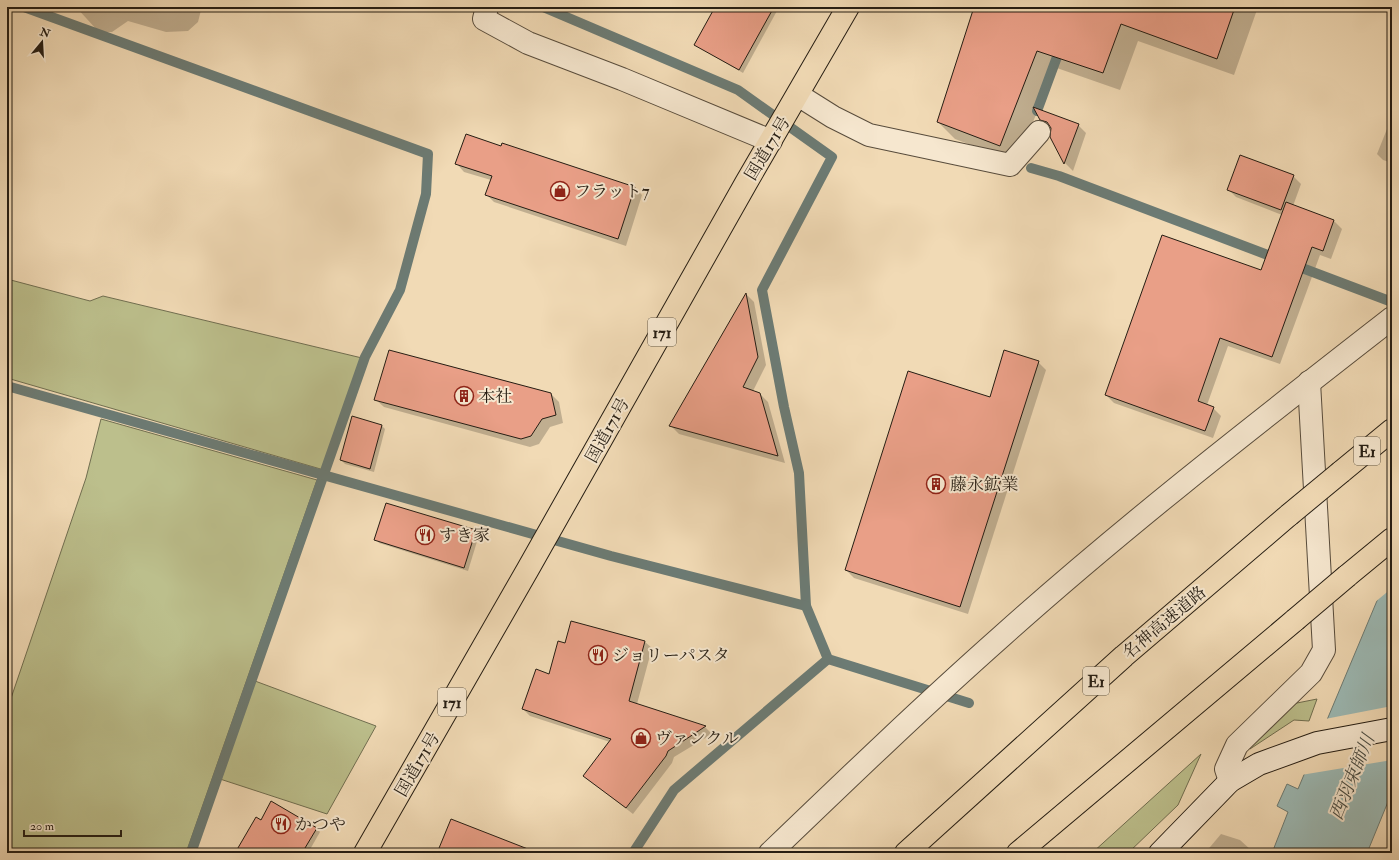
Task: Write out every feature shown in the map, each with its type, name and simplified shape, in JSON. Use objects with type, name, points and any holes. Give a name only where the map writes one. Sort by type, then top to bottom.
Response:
[{"type":"highway","name":"国道171号","points":[[365,853],[554,524],[746,183],[848,7]]},
{"type":"highway","name":"名神高速道路","points":[[906,853],[1124,656],[1289,515],[1392,430]]},
{"type":"highway","points":[[1018,853],[1392,539]]},
{"type":"street","points":[[487,7],[484,20],[528,43],[622,79],[771,141]]},
{"type":"street","points":[[794,101],[833,117],[869,135],[1010,165],[1039,132]]},
{"type":"street","points":[[770,853],[1002,635],[1156,504],[1392,318]]},
{"type":"street","points":[[1230,781],[1226,769],[1237,745],[1310,673],[1324,650],[1309,382]]},
{"type":"street","points":[[1160,853],[1230,781],[1259,764],[1317,743],[1392,729]]},
{"type":"green space","points":[[7,279],[90,301],[103,296],[362,358],[324,470],[7,378]]},
{"type":"green space","points":[[101,419],[317,480],[186,853],[7,853],[7,710],[86,478]]},
{"type":"green space","points":[[255,681],[376,726],[327,814],[220,779]]},
{"type":"green space","points":[[1317,699],[1309,721],[1294,720],[1250,749],[1253,738],[1292,704]]},
{"type":"green space","points":[[1201,754],[1178,805],[1128,853],[1092,853]]},
{"type":"water","name":"西羽束師川","points":[[1392,565],[1392,792],[1367,853],[1272,853],[1288,812],[1277,806],[1287,784],[1298,789]]},
{"type":"pier","points":[[1392,563],[1392,588],[1374,603],[1390,565]]},
{"type":"pier","points":[[1392,706],[1392,760],[1301,775],[1325,719]]},
{"type":"building","points":[[715,7],[774,7],[739,70],[694,45]]},
{"type":"building","points":[[974,7],[1235,7],[1217,59],[1121,24],[1103,73],[1037,51],[1000,146],[937,122]]},
{"type":"building","points":[[1033,107],[1079,124],[1064,164],[1050,137],[1051,128],[1047,122],[1040,120]]},
{"type":"building","name":"フラット7","points":[[466,134],[501,146],[502,143],[635,187],[618,239],[485,195],[492,176],[455,164]]},
{"type":"building","points":[[1240,155],[1294,175],[1281,210],[1227,190]]},
{"type":"building","points":[[1286,202],[1334,220],[1323,251],[1312,247],[1272,357],[1220,338],[1198,401],[1214,407],[1205,431],[1105,395],[1162,235],[1261,270]]},
{"type":"building","points":[[746,293],[758,357],[743,387],[760,393],[778,456],[669,426]]},
{"type":"building","name":"本社","points":[[389,350],[551,393],[556,415],[542,419],[531,436],[521,439],[374,400]]},
{"type":"building","name":"藤永鉱業","points":[[1004,350],[1039,361],[960,607],[845,570],[908,371],[990,397]]},
{"type":"building","points":[[352,416],[382,425],[370,469],[340,460]]},
{"type":"building","name":"すき家","points":[[386,503],[476,530],[464,568],[374,540]]},
{"type":"building","name":"ヴァンクル","points":[[571,621],[645,641],[629,701],[706,726],[668,751],[666,756],[626,808],[583,776],[611,739],[522,709],[536,669],[549,674],[558,641],[565,643]]},
{"type":"building","name":"かつや","points":[[271,801],[317,828],[302,853],[235,853],[256,817],[261,820]]},
{"type":"building","points":[[451,819],[533,851],[532,853],[437,853]]},
{"type":"waterway","points":[[24,7],[428,154],[426,194],[400,290],[365,357],[191,853]]},
{"type":"waterway","points":[[543,7],[738,90],[832,157],[762,290],[784,407],[799,473],[806,606],[828,659],[969,703]]},
{"type":"waterway","points":[[1037,111],[1061,46]]},
{"type":"waterway","points":[[1031,168],[1059,176],[1392,302]]},
{"type":"waterway","points":[[7,386],[611,556],[806,606]]},
{"type":"waterway","points":[[633,853],[674,790],[828,659]]},
{"type":"place","name":"フラット7","points":[[560,191]]},
{"type":"place","name":"本社","points":[[464,396]]},
{"type":"place","name":"藤永鉱業","points":[[936,484]]},
{"type":"place","name":"すき家","points":[[425,535]]},
{"type":"place","name":"ジョリーパスタ","points":[[598,655]]},
{"type":"place","name":"ヴァンクル","points":[[641,738]]},
{"type":"place","name":"かつや","points":[[281,824]]}]
